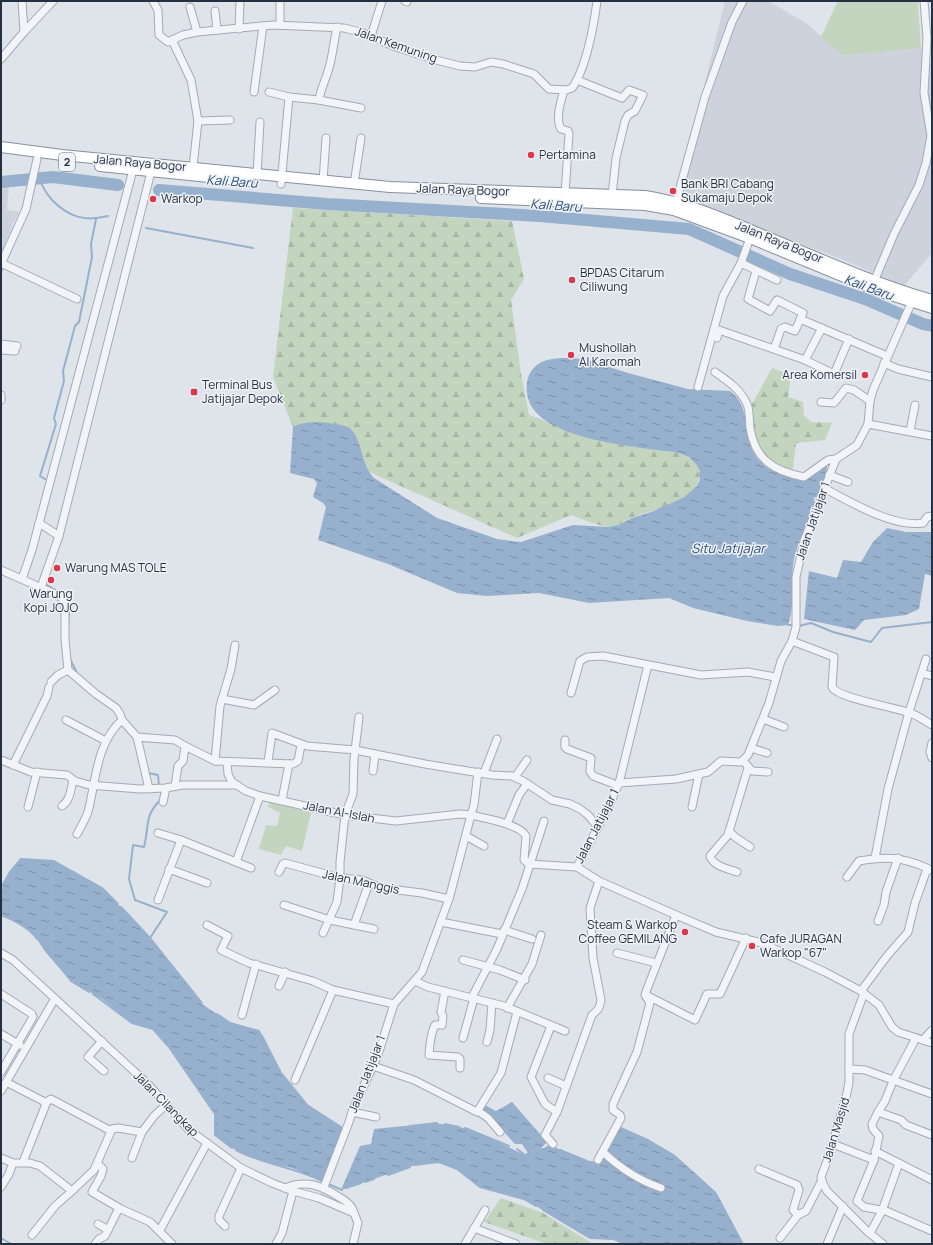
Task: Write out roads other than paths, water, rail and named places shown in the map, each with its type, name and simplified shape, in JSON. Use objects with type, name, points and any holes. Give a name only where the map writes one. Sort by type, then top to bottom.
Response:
[{"type":"highway","name":"Jalan Raya Bogor","points":[[1,147],[134,166]]},
{"type":"highway","name":"Jalan Raya Bogor","points":[[1,154],[37,159],[134,166],[193,168],[257,175],[281,181],[323,181],[660,207],[695,216],[873,285]]},
{"type":"highway","name":"Jalan Raya Bogor","points":[[152,167],[389,194],[520,196],[565,194],[645,196],[676,202],[719,218],[912,302],[932,308]]},
{"type":"highway","name":"Jalan Raya Bogor","points":[[912,302],[932,300]]},
{"type":"street","points":[[22,1],[24,32]]},
{"type":"street","points":[[1,59],[53,1]]},
{"type":"street","points":[[154,1],[158,10],[159,35],[170,41],[191,80],[198,121],[193,168]]},
{"type":"street","points":[[239,29],[240,1]]},
{"type":"street","points":[[280,1],[280,25]]},
{"type":"street","points":[[371,36],[382,1]]},
{"type":"street","points":[[565,194],[569,134],[568,131],[561,129],[559,122],[560,107],[564,90],[572,88],[577,80],[590,40],[597,1]]},
{"type":"street","points":[[676,202],[705,97],[732,22],[743,1]]},
{"type":"street","points":[[873,285],[894,234],[919,185],[926,163],[931,136],[924,93],[929,21],[924,1]]},
{"type":"street","points":[[190,7],[197,32]]},
{"type":"street","points":[[215,11],[218,30]]},
{"type":"street","name":"Jalan Kemuning","points":[[170,41],[197,32],[263,26],[280,25],[337,27],[371,36],[402,49],[460,66],[475,67],[491,62],[503,64],[534,74],[549,89],[564,90]]},
{"type":"street","points":[[254,92],[263,26]]},
{"type":"street","points":[[319,100],[322,84],[330,66],[337,27]]},
{"type":"street","points":[[577,80],[622,98],[629,90],[643,95],[634,111],[628,115],[625,121],[616,158],[612,196]]},
{"type":"street","points":[[269,92],[289,97],[319,100],[361,108]]},
{"type":"street","points":[[281,181],[289,97]]},
{"type":"street","points":[[198,121],[230,120]]},
{"type":"street","points":[[257,175],[260,122]]},
{"type":"street","points":[[323,181],[326,138]]},
{"type":"street","points":[[354,184],[361,138]]},
{"type":"street","points":[[37,159],[26,209],[3,264],[77,299]]},
{"type":"street","points":[[22,579],[39,523],[134,166]]},
{"type":"street","points":[[41,587],[59,536],[152,167]]},
{"type":"street","points":[[698,387],[723,296],[742,260],[750,238]]},
{"type":"street","points":[[742,260],[756,271],[777,280]]},
{"type":"street","points":[[756,271],[748,300],[770,311],[776,301],[778,301],[803,313],[795,331],[782,327],[774,349]]},
{"type":"street","points":[[715,372],[737,388],[747,404],[751,439],[761,458],[782,472],[804,477],[828,460],[836,459],[857,445],[868,424],[870,401],[886,360],[912,302]]},
{"type":"street","points":[[800,318],[849,339],[886,360],[898,370],[932,377]]},
{"type":"street","points":[[805,360],[822,328]]},
{"type":"street","points":[[715,341],[719,330],[805,360],[834,374],[849,339]]},
{"type":"street","points":[[1,344],[16,349],[1,350]]},
{"type":"street","points":[[821,402],[834,403],[846,388],[854,390],[870,401]]},
{"type":"street","points":[[1,395],[1,400]]},
{"type":"street","points":[[910,431],[916,405]]},
{"type":"street","points":[[868,424],[932,436]]},
{"type":"street","name":"Jalan Jatijajar 1","points":[[529,864],[577,867],[618,784],[676,779],[708,772],[720,761],[741,762],[746,758],[769,703],[775,677],[792,641],[795,626],[796,577],[800,555],[836,459]]},
{"type":"street","points":[[829,475],[848,482]]},
{"type":"street","points":[[824,488],[846,500],[899,522],[923,523],[927,517],[932,516]]},
{"type":"street","points":[[39,523],[59,536]]},
{"type":"street","points":[[1,570],[41,587],[62,598],[65,607],[65,640],[68,670],[96,694],[116,708],[122,720],[137,738],[150,789]]},
{"type":"street","points":[[792,641],[834,657],[832,686],[836,691],[864,701],[908,712],[932,725]]},
{"type":"street","points":[[215,761],[218,716],[231,669],[235,645]]},
{"type":"street","points":[[571,693],[580,661],[584,657],[603,656],[701,675],[748,672],[775,677]]},
{"type":"street","points":[[875,858],[887,796],[908,712],[926,659]]},
{"type":"street","points":[[565,740],[565,747],[568,750],[591,758],[590,771],[593,776],[618,784],[648,665]]},
{"type":"street","points":[[13,765],[47,696],[50,685],[58,675],[68,670]]},
{"type":"street","points":[[922,673],[932,676]]},
{"type":"street","points":[[222,700],[254,705],[275,690]]},
{"type":"street","points":[[323,933],[337,902],[345,815],[353,794],[355,750],[359,717]]},
{"type":"street","points":[[763,719],[784,727]]},
{"type":"street","points":[[66,720],[106,741]]},
{"type":"street","points":[[77,834],[87,814],[106,741],[114,727],[122,720]]},
{"type":"street","points":[[268,762],[272,734],[301,745],[355,750],[515,777],[552,800],[570,804],[580,809],[588,815],[598,827]]},
{"type":"street","points":[[137,738],[175,740],[215,761],[227,762],[268,762],[295,764],[298,761],[301,745]]},
{"type":"street","name":"Jalan Jatijajar 1","points":[[325,1184],[352,1112],[373,1066],[394,1004],[422,972],[449,899],[474,805],[481,772],[497,739]]},
{"type":"street","points":[[932,743],[930,752],[932,758]]},
{"type":"street","points":[[175,786],[178,766],[183,761],[185,746]]},
{"type":"street","points":[[751,748],[767,753]]},
{"type":"street","points":[[373,771],[375,754]]},
{"type":"street","points":[[737,872],[720,866],[710,858],[712,853],[729,831],[748,768],[746,758]]},
{"type":"street","points":[[1,760],[37,772],[65,775],[82,784],[150,789],[175,786],[236,785]]},
{"type":"street","points":[[515,777],[527,760]]},
{"type":"street","points":[[227,762],[228,774],[236,785]]},
{"type":"street","points":[[282,800],[289,764]]},
{"type":"street","points":[[748,768],[752,771],[768,772]]},
{"type":"street","points":[[28,807],[37,772]]},
{"type":"street","points":[[692,807],[699,774]]},
{"type":"street","points":[[62,806],[69,798],[73,780]]},
{"type":"street","points":[[507,824],[519,795],[527,784]]},
{"type":"street","name":"Jalan Al-Islah","points":[[236,785],[260,796],[345,815],[396,821],[460,814],[471,815]]},
{"type":"street","points":[[163,802],[166,788]]},
{"type":"street","points":[[236,862],[260,796]]},
{"type":"street","points":[[471,815],[507,824],[522,831],[525,834],[526,839],[524,859],[529,864]]},
{"type":"street","points":[[463,1038],[473,998],[498,949],[503,932],[522,889],[544,821]]},
{"type":"street","points":[[729,831],[750,847]]},
{"type":"street","points":[[158,833],[181,840],[251,868]]},
{"type":"street","points":[[466,836],[484,846]]},
{"type":"street","points":[[158,900],[181,840]]},
{"type":"street","points":[[847,878],[859,861],[875,858],[898,858],[930,869]]},
{"type":"street","points":[[878,921],[898,858]]},
{"type":"street","name":"Jalan Manggis","points":[[279,872],[285,863],[340,878],[369,882],[381,888],[422,893],[449,899]]},
{"type":"street","points":[[577,867],[599,881],[716,932],[762,942],[863,992],[879,1004],[892,1027],[898,1032],[932,1043]]},
{"type":"street","points":[[169,869],[208,882]]},
{"type":"street","name":"Jalan Masjid","points":[[780,1238],[798,1215],[806,1211],[822,1180],[822,1172],[833,1144],[847,1093],[849,1034],[863,992],[886,956],[908,932],[915,903],[930,869]]},
{"type":"street","points":[[553,1144],[545,1136],[557,1112],[592,1015],[599,1010],[600,1005],[600,994],[593,958],[590,908],[599,881]]},
{"type":"street","points":[[354,925],[369,882]]},
{"type":"street","points":[[284,904],[330,920],[374,929]]},
{"type":"street","points":[[598,1160],[621,1117],[613,1110],[613,1104],[636,1052],[650,1003],[646,995],[656,963],[676,915]]},
{"type":"street","points":[[441,922],[503,932],[532,939]]},
{"type":"street","points":[[207,925],[228,936],[221,950],[256,964],[313,981],[333,990],[394,1004]]},
{"type":"street","points":[[507,1008],[525,980],[535,959],[541,935]]},
{"type":"street","points":[[646,995],[694,1020],[697,1019],[707,994],[720,994],[746,938]]},
{"type":"street","name":"Jalan Cilangkap","points":[[1,953],[13,960],[54,1000],[102,1041],[148,1084],[188,1129],[241,1168],[285,1188],[319,1198],[355,1214]]},
{"type":"street","points":[[617,953],[656,963]]},
{"type":"street","points":[[463,960],[488,966],[525,980]]},
{"type":"street","points":[[242,1015],[256,964]]},
{"type":"street","points":[[279,986],[285,972]]},
{"type":"street","points":[[415,981],[428,987],[492,1003],[565,1030]]},
{"type":"street","points":[[295,1080],[333,990]]},
{"type":"street","points":[[445,991],[441,1012],[443,1016],[442,1025],[435,1025],[430,1038],[429,1055],[458,1057],[460,1059],[460,1068]]},
{"type":"street","points":[[1,994],[32,1015],[32,1019],[1,1072]]},
{"type":"street","points":[[1,1091],[54,1000]]},
{"type":"street","points":[[487,1042],[492,1003]]},
{"type":"street","points":[[478,1111],[501,1073],[517,1012]]},
{"type":"street","points":[[551,1026],[531,1077],[545,1104],[557,1112]]},
{"type":"street","points":[[932,1030],[920,1039],[893,1081],[885,1101],[878,1112],[872,1127],[879,1135],[874,1160],[857,1201],[859,1205],[882,1211],[932,1231]]},
{"type":"street","points":[[1,1034],[25,1049]]},
{"type":"street","points":[[102,1041],[88,1057],[104,1071]]},
{"type":"street","points":[[373,1066],[414,1080],[476,1112],[478,1111],[488,1118],[500,1132]]},
{"type":"street","points":[[849,1069],[865,1070],[893,1081],[931,1091]]},
{"type":"street","points":[[548,1078],[566,1086]]},
{"type":"street","points":[[6,1082],[45,1103]]},
{"type":"street","points":[[45,1103],[51,1099],[111,1131]]},
{"type":"street","points":[[23,1162],[46,1106],[45,1103]]},
{"type":"street","points":[[132,1158],[142,1132],[154,1116],[166,1105]]},
{"type":"street","points":[[352,1112],[376,1117]]},
{"type":"street","points":[[878,1112],[901,1120],[906,1125],[932,1135]]},
{"type":"street","points":[[32,1236],[55,1206],[94,1170],[98,1164],[111,1131],[118,1128],[142,1132]]},
{"type":"street","points":[[160,1230],[207,1143]]},
{"type":"street","points":[[833,1144],[874,1160]]},
{"type":"street","points":[[875,1151],[932,1180]]},
{"type":"street","points":[[603,1153],[628,1174],[640,1181],[661,1188]]},
{"type":"street","points":[[1,1158],[13,1163],[23,1162],[40,1166],[72,1191]]},
{"type":"street","points":[[1,1187],[9,1174],[13,1163]]},
{"type":"street","points":[[870,1233],[882,1211],[899,1163]]},
{"type":"street","points":[[98,1164],[103,1169],[103,1173],[92,1192],[119,1208],[150,1222],[160,1230],[172,1244]]},
{"type":"street","points":[[225,1226],[219,1220],[219,1216],[241,1168]]},
{"type":"street","points":[[759,1169],[797,1185],[799,1190],[793,1210],[798,1215]]},
{"type":"street","points":[[822,1180],[824,1187],[882,1244]]},
{"type":"street","points":[[285,1188],[306,1183],[325,1184],[352,1206],[358,1223],[353,1244]]},
{"type":"street","points":[[276,1244],[282,1233],[293,1191]]},
{"type":"street","points":[[827,1244],[843,1206]]},
{"type":"street","points":[[95,1244],[99,1239],[106,1236],[119,1208]]},
{"type":"street","points":[[465,1244],[485,1210]]},
{"type":"street","points":[[98,1224],[108,1230]]},
{"type":"street","points":[[474,1228],[515,1244]]},
{"type":"water","name":"Situ Jatijajar","points":[[568,358],[584,359],[628,373],[688,389],[730,391],[740,401],[751,447],[762,464],[774,471],[796,477],[806,475],[827,465],[823,486],[798,544],[793,563],[792,608],[788,625],[778,626],[747,621],[693,608],[669,598],[589,603],[539,593],[487,596],[457,593],[388,564],[318,540],[326,507],[323,503],[313,497],[317,483],[314,479],[290,473],[293,427],[298,424],[321,422],[338,424],[350,428],[374,478],[437,518],[497,539],[521,542],[573,525],[609,527],[619,525],[632,518],[651,512],[683,498],[697,486],[700,480],[700,471],[689,457],[679,453],[618,444],[571,433],[551,424],[536,412],[527,395],[529,375],[536,366],[546,360]]},
{"type":"water","points":[[887,528],[906,532],[932,532],[932,576],[925,574],[919,609],[906,615],[864,620],[855,630],[804,619],[809,571],[837,578],[843,560],[861,562],[873,542]]},
{"type":"water","points":[[21,859],[54,861],[102,888],[150,938],[202,1004],[230,1023],[260,1031],[281,1073],[307,1105],[343,1128],[322,1181],[292,1168],[265,1162],[237,1151],[215,1135],[215,1114],[169,1047],[153,1029],[132,1023],[102,999],[71,981],[47,954],[32,932],[12,919],[1,915],[1,897],[6,879]]},
{"type":"water","points":[[512,1102],[547,1142],[540,1149],[528,1153],[522,1144],[515,1144],[492,1119],[480,1111],[483,1104],[496,1111]]},
{"type":"water","points":[[435,1123],[470,1129],[525,1155],[550,1145],[583,1160],[599,1162],[619,1126],[648,1139],[675,1155],[716,1192],[744,1244],[625,1244],[614,1239],[590,1238],[524,1199],[480,1187],[457,1169],[439,1162],[415,1165],[341,1190],[360,1146],[371,1144],[374,1129]]},
{"type":"waterway","name":"Kali Baru","points":[[1,182],[53,177],[118,185]]},
{"type":"waterway","points":[[40,178],[46,193],[65,211],[77,217],[84,218],[99,218],[108,216]]},
{"type":"waterway","name":"Kali Baru","points":[[159,190],[327,204],[540,216],[689,229],[790,274],[865,299],[923,324],[932,326]]},
{"type":"waterway","points":[[45,479],[40,476],[56,424],[54,418],[64,381],[63,371],[75,326],[79,322],[92,257],[91,244],[96,219]]},
{"type":"waterway","points":[[146,228],[253,248]]},
{"type":"waterway","points":[[1,272],[3,266]]},
{"type":"waterway","points":[[47,585],[70,599],[68,627]]},
{"type":"waterway","points":[[799,626],[811,623],[833,632],[871,642],[882,628],[932,622]]},
{"type":"waterway","points":[[788,625],[794,625]]},
{"type":"waterway","points":[[70,659],[78,675]]},
{"type":"waterway","points":[[148,773],[158,775],[159,786]]},
{"type":"waterway","points":[[150,938],[167,912],[135,900],[129,879],[133,845],[144,847],[149,816],[161,799],[161,792]]},
{"type":"waterway","points":[[1,888],[10,872],[21,859],[54,861],[102,888],[118,904]]},
{"type":"waterway","points":[[121,907],[150,938],[202,1003]]},
{"type":"waterway","points":[[1,915],[26,927],[37,939]]},
{"type":"waterway","points":[[40,942],[71,981],[89,992]]},
{"type":"waterway","points":[[93,994],[132,1023],[153,1029],[169,1047],[215,1114],[215,1135],[232,1148]]},
{"type":"waterway","points":[[217,1014],[230,1023],[259,1031]]},
{"type":"waterway","points":[[262,1036],[281,1073],[307,1105],[341,1127]]},
{"type":"waterway","points":[[410,1128],[410,1126],[437,1123]]},
{"type":"waterway","points":[[445,1124],[459,1127]]},
{"type":"waterway","points":[[465,1128],[509,1146]]},
{"type":"waterway","points":[[517,1149],[525,1155],[542,1149]]},
{"type":"waterway","points":[[236,1150],[257,1159],[302,1173],[324,1182]]},
{"type":"waterway","points":[[560,1150],[587,1161]]},
{"type":"waterway","points":[[414,1165],[439,1162],[457,1169],[480,1187],[524,1199],[536,1206]]},
{"type":"waterway","points":[[388,1175],[410,1167]]},
{"type":"waterway","points":[[365,1182],[374,1179]]},
{"type":"waterway","points":[[346,1188],[361,1183]]},
{"type":"waterway","points":[[328,1184],[342,1190]]},
{"type":"waterway","points":[[543,1210],[590,1238],[614,1239],[625,1244]]},
{"type":"waterway","points":[[1,1238],[11,1244]]},
{"type":"place","name":"Pertamina","points":[[531,155]]},
{"type":"place","name":"Bank BRI Cabang Sukamaju Depok","points":[[673,191]]},
{"type":"place","name":"Warkop","points":[[153,199]]},
{"type":"place","name":"BPDAS Citarum Ciliwung","points":[[572,280]]},
{"type":"place","name":"Mushollah Al Karomah","points":[[571,355]]},
{"type":"place","name":"Area Komersil","points":[[865,375]]},
{"type":"place","name":"Terminal Bus Jatijajar Depok","points":[[194,392]]},
{"type":"place","name":"Warung MAS TOLE","points":[[57,568]]},
{"type":"place","name":"Warung Kopi JOJO","points":[[51,580]]},
{"type":"place","name":"Steam & Warkop Coffee GEMILANG","points":[[685,932]]},
{"type":"place","name":"Cafe JURAGAN Warkop \"67\"","points":[[752,946]]}]
